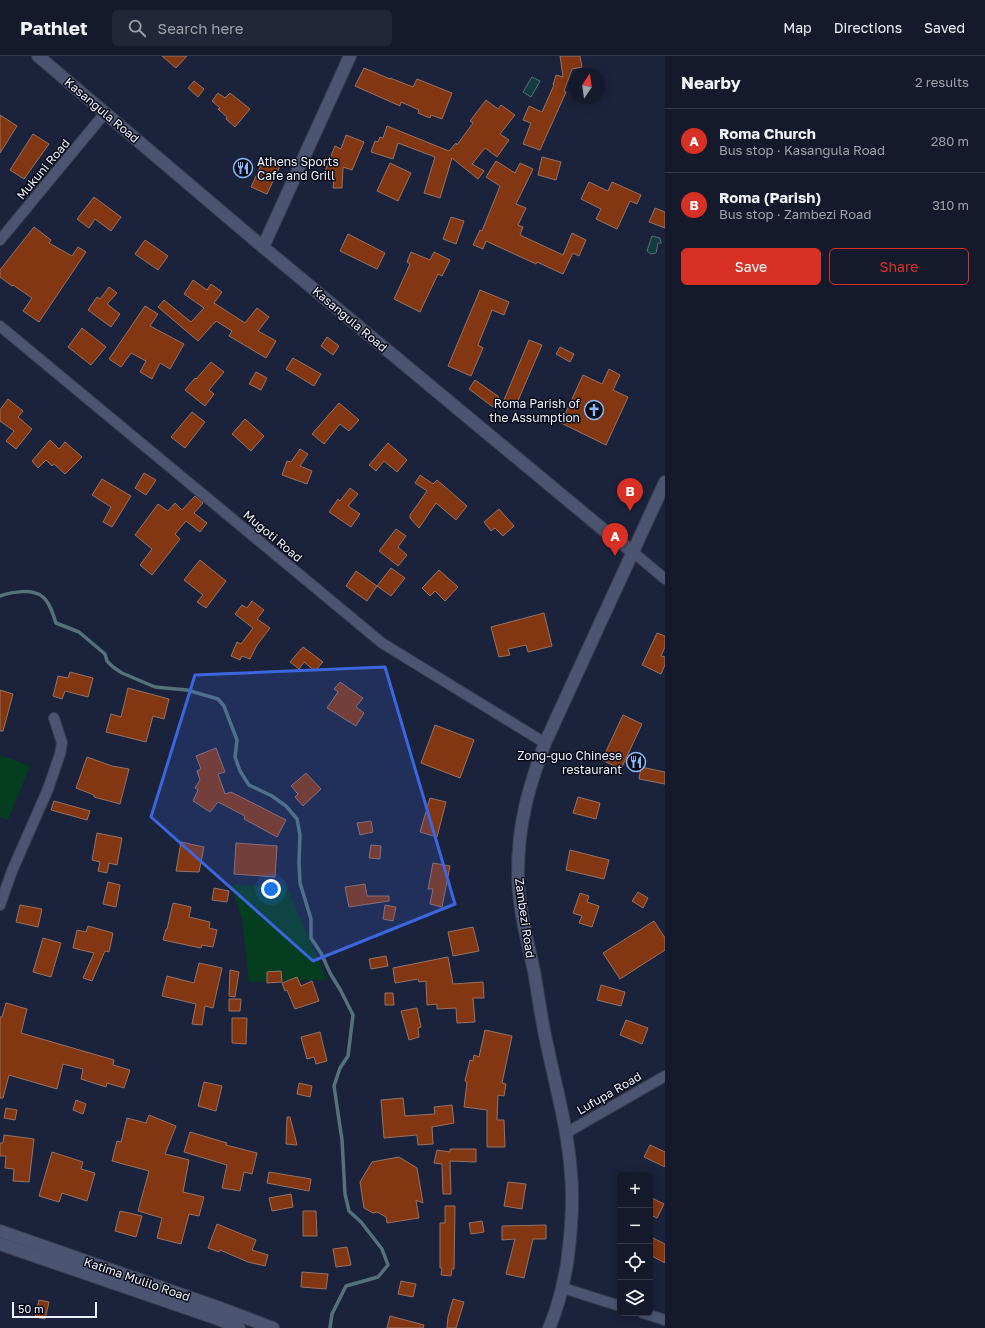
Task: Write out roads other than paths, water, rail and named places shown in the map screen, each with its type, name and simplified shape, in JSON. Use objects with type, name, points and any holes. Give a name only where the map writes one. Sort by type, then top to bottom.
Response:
[{"type":"main road","name":"Kasangula Road","points":[[38,56],[263,247],[598,526],[633,552]]},
{"type":"main road","points":[[263,247],[350,56]]},
{"type":"main road","name":"Zambezi Road","points":[[549,1328],[563,1288],[569,1249],[572,1206],[572,1174],[566,1133],[546,1041],[520,900],[518,874],[522,816],[534,773],[545,743],[665,482]]},
{"type":"main road","name":"Katima Mulilo Road","points":[[0,1231],[218,1318],[239,1328]]},
{"type":"main road","name":"Katima Mulilo Road","points":[[0,1244],[218,1318],[273,1328]]},
{"type":"street","name":"Mukuni Road","points":[[0,240],[105,113]]},
{"type":"street","name":"Mugoti Road","points":[[0,326],[382,643],[545,743]]},
{"type":"street","name":"Kasangula Road","points":[[633,552],[665,579]]},
{"type":"street","points":[[0,905],[12,871],[48,789],[60,754],[62,743],[54,718]]},
{"type":"street","name":"Lufupa Road","points":[[566,1133],[665,1076]]},
{"type":"street","points":[[563,1288],[617,1305]]},
{"type":"street","points":[[652,1316],[665,1320]]},
{"type":"waterway","points":[[0,596],[22,592],[33,592],[38,594],[48,602],[56,623],[79,632],[105,654],[107,661],[122,673],[155,687],[187,690],[218,699],[224,706],[237,740],[235,757],[240,771],[249,785],[272,796],[286,806],[297,819],[300,835],[300,883],[311,919],[311,938],[321,953],[353,1015],[348,1056],[340,1068],[334,1086],[342,1140],[345,1194],[349,1211],[361,1222],[382,1249],[388,1265],[378,1277],[346,1286],[332,1314],[330,1328]]},
{"type":"place","name":"Athens Sports Cafe and Grill","points":[[243,168]]},
{"type":"place","name":"Roma Parish of the Assumption","points":[[594,410]]},
{"type":"place","name":"Roma (Parish)","points":[[630,511]]},
{"type":"place","name":"Roma Church","points":[[615,556]]},
{"type":"place","name":"Zong-guo Chinese restaurant","points":[[636,762]]}]
